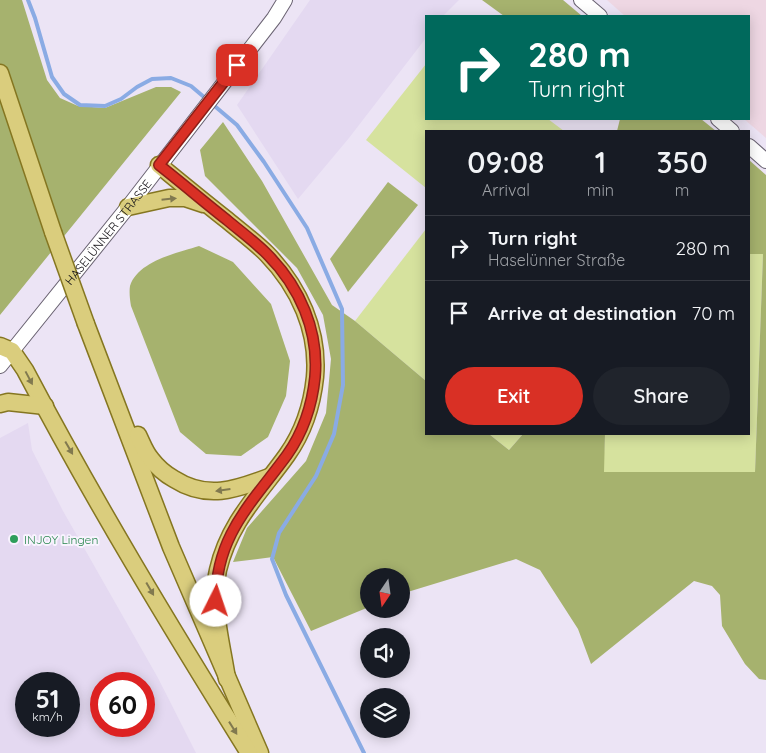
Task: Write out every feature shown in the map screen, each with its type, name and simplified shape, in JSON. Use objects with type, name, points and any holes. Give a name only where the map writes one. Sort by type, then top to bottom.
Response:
[{"type":"main road","points":[[0,73],[86,324],[171,547],[260,753]]},
{"type":"main road","points":[[159,165],[267,253],[286,276],[304,304],[314,339],[316,368],[306,424],[288,454],[244,510],[224,548],[218,571],[215,587],[216,615],[221,635],[227,679]]},
{"type":"main road","points":[[128,207],[170,198],[185,198],[210,206]]},
{"type":"main road","points":[[6,349],[25,370],[186,651],[249,753]]},
{"type":"main road","points":[[108,381],[150,459],[164,473],[180,483],[197,490],[219,492],[246,486],[269,477]]},
{"type":"main road","points":[[0,404],[8,402],[44,406]]},
{"type":"street","name":"HASELÜNNER STRASSE","points":[[0,366],[6,349],[128,207],[274,18],[285,0]]},
{"type":"street","points":[[581,0],[599,15]]},
{"type":"street","points":[[719,120],[731,130]]},
{"type":"street","points":[[750,147],[766,161]]},
{"type":"shaded area","points":[[310,0],[459,0],[444,15],[425,15],[425,39],[349,138],[298,199],[237,105]]},
{"type":"shaded area","points":[[607,0],[766,0],[766,138],[745,120],[750,120],[750,15],[624,15]]},
{"type":"shaded area","points":[[28,423],[32,450],[63,511],[155,672],[90,672],[90,737],[155,737],[155,673],[196,753],[0,753],[0,438]]},
{"type":"green space","points":[[0,0],[22,0],[47,80],[60,98],[78,106],[105,108],[156,87],[171,87],[181,92],[0,315]]},
{"type":"green space","points":[[482,0],[563,0],[581,15],[503,15]]},
{"type":"green space","points":[[425,65],[425,120],[549,120],[563,130],[425,130],[425,187],[366,140]]},
{"type":"green space","points":[[620,120],[702,120],[715,130],[617,130]]},
{"type":"green space","points":[[223,122],[262,181],[332,305],[355,321],[425,380],[425,435],[490,435],[509,450],[522,435],[605,435],[604,472],[755,472],[763,254],[750,254],[750,161],[766,175],[766,680],[759,679],[745,664],[722,626],[720,595],[712,586],[694,581],[591,664],[578,629],[540,570],[516,559],[410,591],[410,568],[360,568],[360,611],[311,631],[273,557],[233,562],[247,528],[306,461],[326,413],[331,359],[323,315],[297,268],[205,176],[200,150]]},
{"type":"green space","points":[[388,182],[418,205],[348,292],[330,259]]},
{"type":"green space","points":[[425,230],[425,380],[355,321]]},
{"type":"green space","points":[[199,246],[233,262],[271,304],[290,361],[286,396],[268,437],[241,456],[206,454],[180,432],[131,306],[130,286],[134,277],[141,270],[159,259]]},
{"type":"green space","points":[[750,254],[763,254],[755,473],[603,472],[605,435],[750,435]]},
{"type":"green space","points":[[490,435],[522,435],[509,450]]},
{"type":"waterway","points":[[28,0],[52,77],[64,94],[80,105],[105,106],[121,99],[152,79],[171,78],[191,86],[237,125],[264,162],[307,228],[342,309],[343,385],[334,434],[316,476],[279,533],[272,559],[286,595],[364,753]]},
{"type":"place","name":"INJOY Lingen","points":[[14,539]]},
{"type":"route","points":[[216,601],[215,587],[224,548],[244,510],[288,454],[306,424],[313,396],[316,368],[314,339],[304,304],[286,276],[267,253],[159,165],[237,65]]}]
